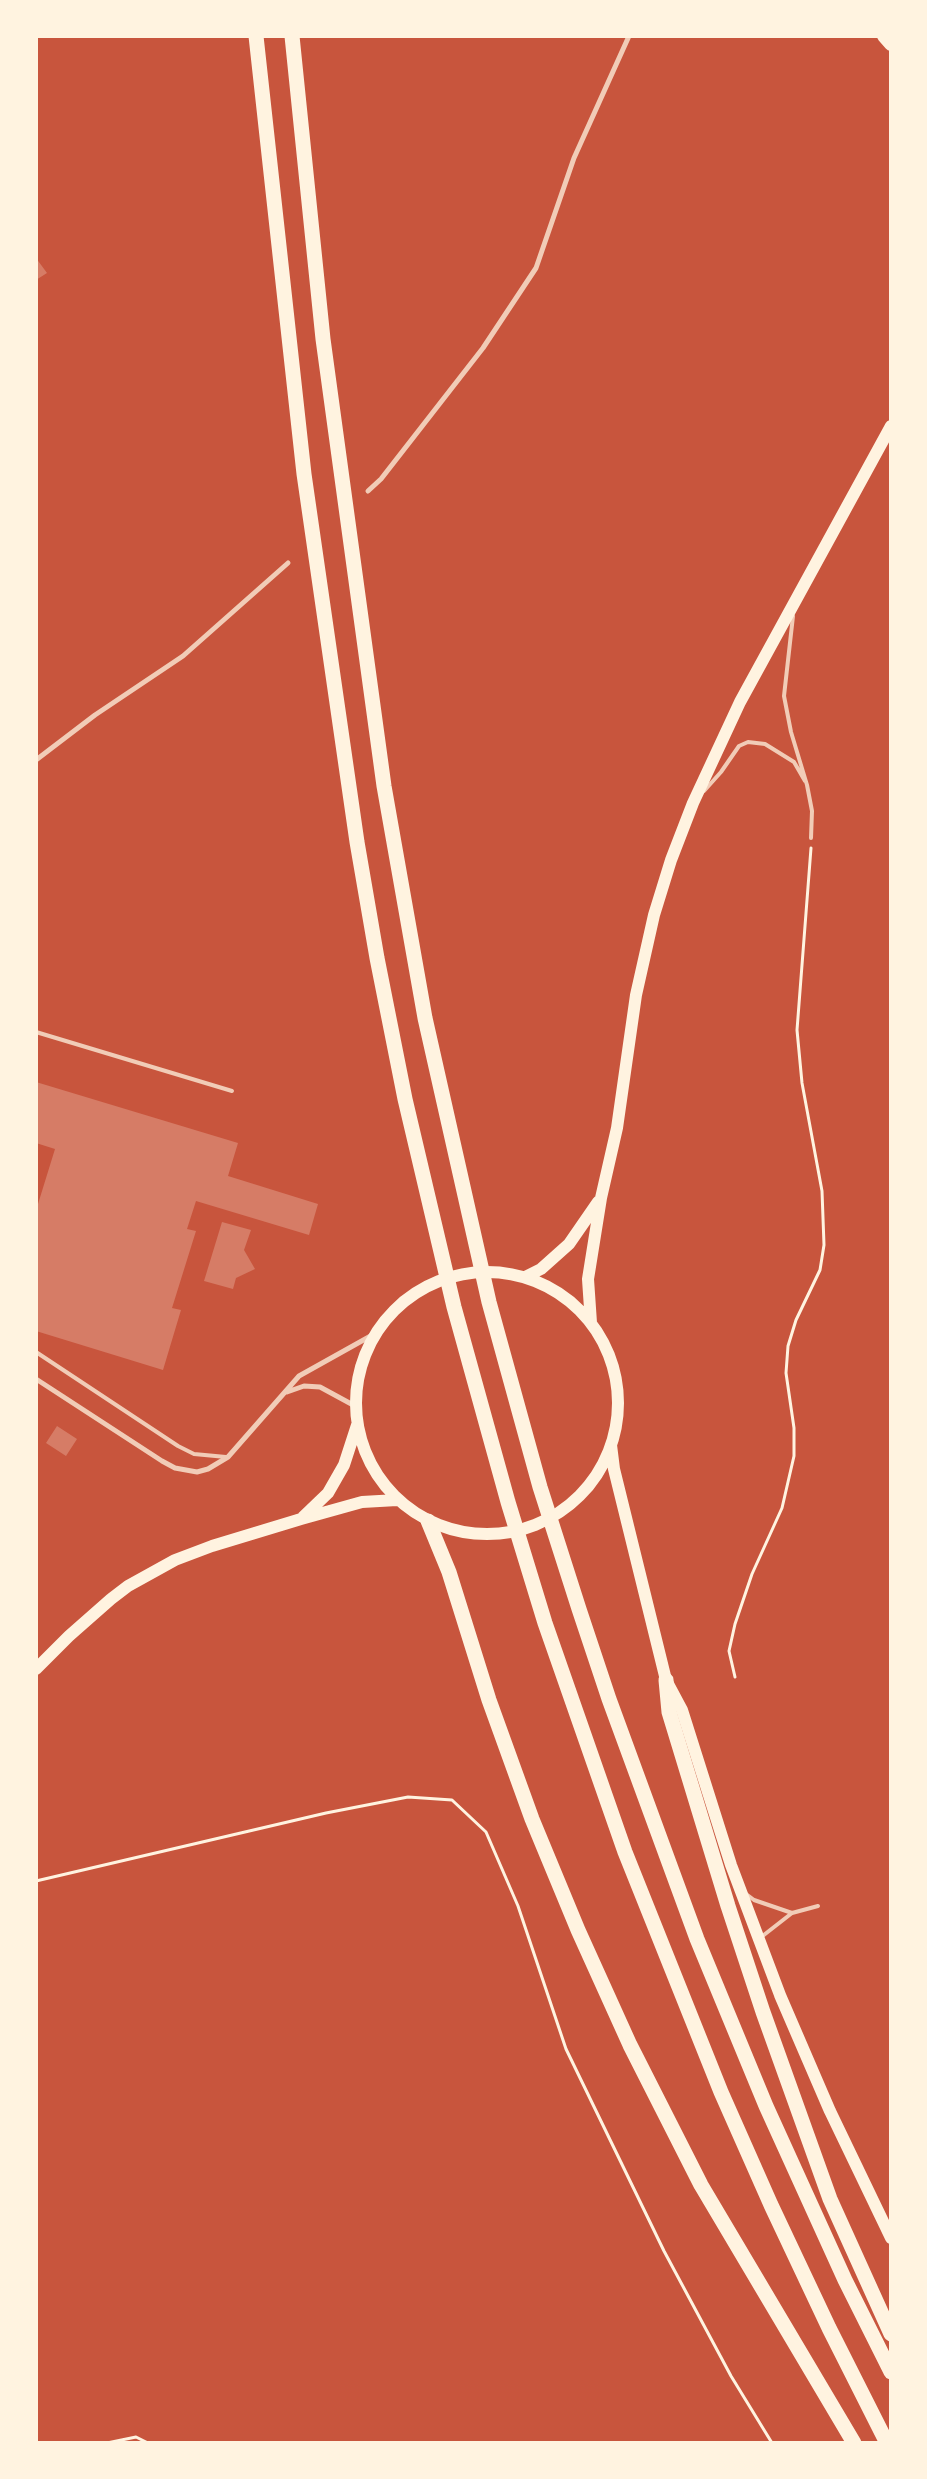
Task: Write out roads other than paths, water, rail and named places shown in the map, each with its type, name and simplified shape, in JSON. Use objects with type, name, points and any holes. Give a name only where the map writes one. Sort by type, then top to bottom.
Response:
[{"type":"highway","points":[[256,36],[284,304],[336,707],[376,958],[438,1246],[508,1502],[545,1623],[625,1852],[722,2092],[829,2328],[887,2443]]},
{"type":"highway","points":[[292,36],[324,349],[380,757],[402,898],[425,1018],[489,1302],[540,1487],[579,1610],[609,1699],[711,1973],[766,2106],[846,2280],[891,2372]]},
{"type":"highway","points":[[884,36],[891,44]]},
{"type":"highway","points":[[428,1521],[449,1572],[489,1700],[529,1810],[570,1913],[622,2028],[701,2185],[854,2443]]},
{"type":"highway","points":[[666,1680],[669,1712],[728,1906],[763,2012],[830,2199],[891,2334]]},
{"type":"main road","points":[[591,1323],[588,1279],[601,1198],[616,1128],[636,995],[645,950],[671,860],[693,803],[740,702],[891,426]]},
{"type":"main road","points":[[525,1277],[540,1270],[569,1244],[601,1198]]},
{"type":"main road","points":[[488,1271],[525,1277],[541,1282],[569,1299],[591,1323],[609,1354],[618,1390],[617,1418],[611,1445],[594,1479],[583,1493],[561,1511],[537,1525],[519,1531],[482,1535],[463,1533],[428,1521],[397,1500],[383,1484],[371,1466],[357,1424],[355,1406],[360,1368],[376,1333],[400,1304],[416,1292],[441,1280],[468,1272],[488,1271]]},
{"type":"main road","points":[[301,1519],[328,1493],[344,1465],[357,1424]]},
{"type":"main road","points":[[611,1445],[614,1469],[666,1680],[682,1710],[740,1890],[758,1939],[830,2111],[891,2238]]},
{"type":"main road","points":[[36,1669],[90,1616],[128,1586],[153,1572],[204,1549],[301,1519],[362,1502],[397,1500]]},
{"type":"street","points":[[368,491],[381,479],[483,348],[536,268],[574,158],[629,36]]},
{"type":"street","points":[[36,760],[95,715],[183,656],[288,563]]},
{"type":"street","points":[[36,1380],[175,1468],[197,1472],[208,1469],[228,1457],[299,1376],[376,1333]]},
{"type":"street","points":[[286,1392],[304,1386],[320,1387],[355,1406]]},
{"type":"lane","points":[[795,601],[784,696],[791,732],[807,785],[812,812],[812,838]]},
{"type":"lane","points":[[693,803],[721,772],[738,746],[748,742],[764,744],[794,762],[807,785]]},
{"type":"lane","points":[[36,1032],[232,1091]]},
{"type":"lane","points":[[36,1352],[178,1446],[194,1454],[228,1457]]},
{"type":"lane","points":[[740,1890],[754,1900],[792,1913]]},
{"type":"lane","points":[[758,1939],[792,1913],[818,1906]]}]
